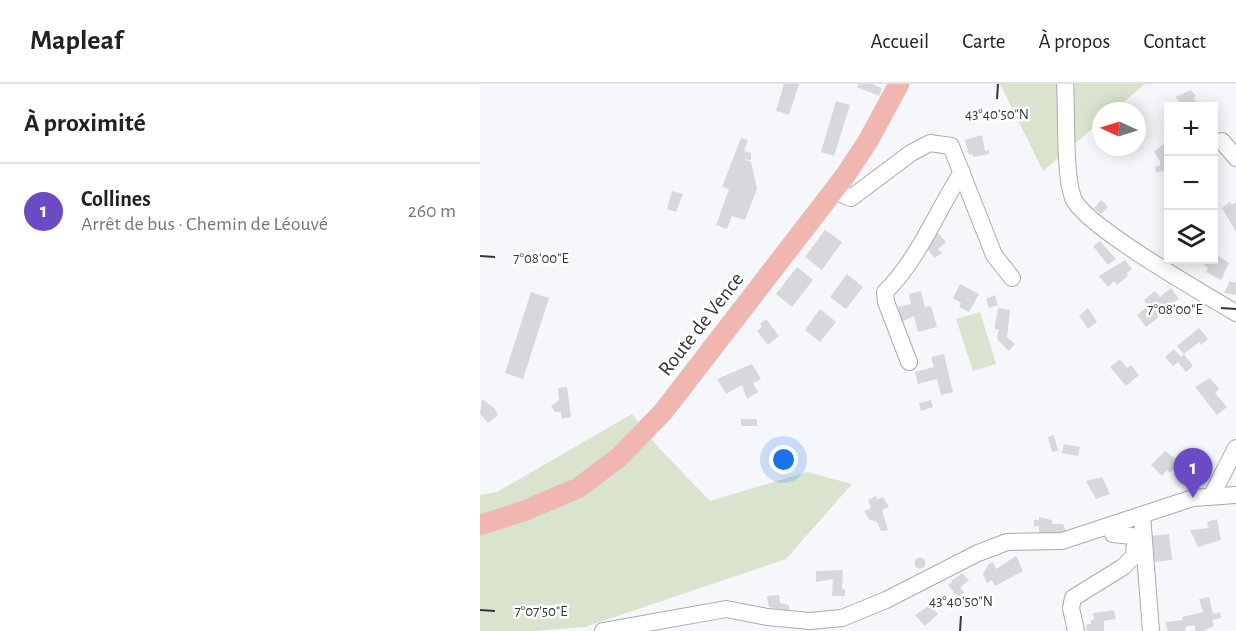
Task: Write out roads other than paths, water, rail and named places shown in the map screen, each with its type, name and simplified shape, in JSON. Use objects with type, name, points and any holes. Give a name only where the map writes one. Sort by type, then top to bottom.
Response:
[{"type":"main road","name":"Route de Vence","points":[[480,525],[524,511],[578,488],[618,458],[663,412],[834,191],[868,141],[899,84]]},
{"type":"street","points":[[1065,84],[1070,186],[1078,206],[1139,253],[1236,313]]},
{"type":"street","points":[[1222,141],[1236,158]]},
{"type":"street","points":[[834,191],[851,198],[911,153],[930,143],[951,146],[994,255],[1012,278]]},
{"type":"street","points":[[909,362],[886,302],[885,292],[902,276],[962,172]]},
{"type":"street","points":[[1212,495],[1236,448]]},
{"type":"street","points":[[603,631],[726,609],[767,617],[810,621],[842,618],[886,600],[978,553],[1007,543],[1062,541],[1193,498],[1236,495]]},
{"type":"street","points":[[1142,514],[1151,631]]},
{"type":"street","points":[[1076,631],[1071,608],[1073,598],[1123,567],[1134,556],[1136,542],[1132,536],[1113,534],[1110,526]]},
{"type":"place","name":"Collines","points":[[1193,498]]}]
